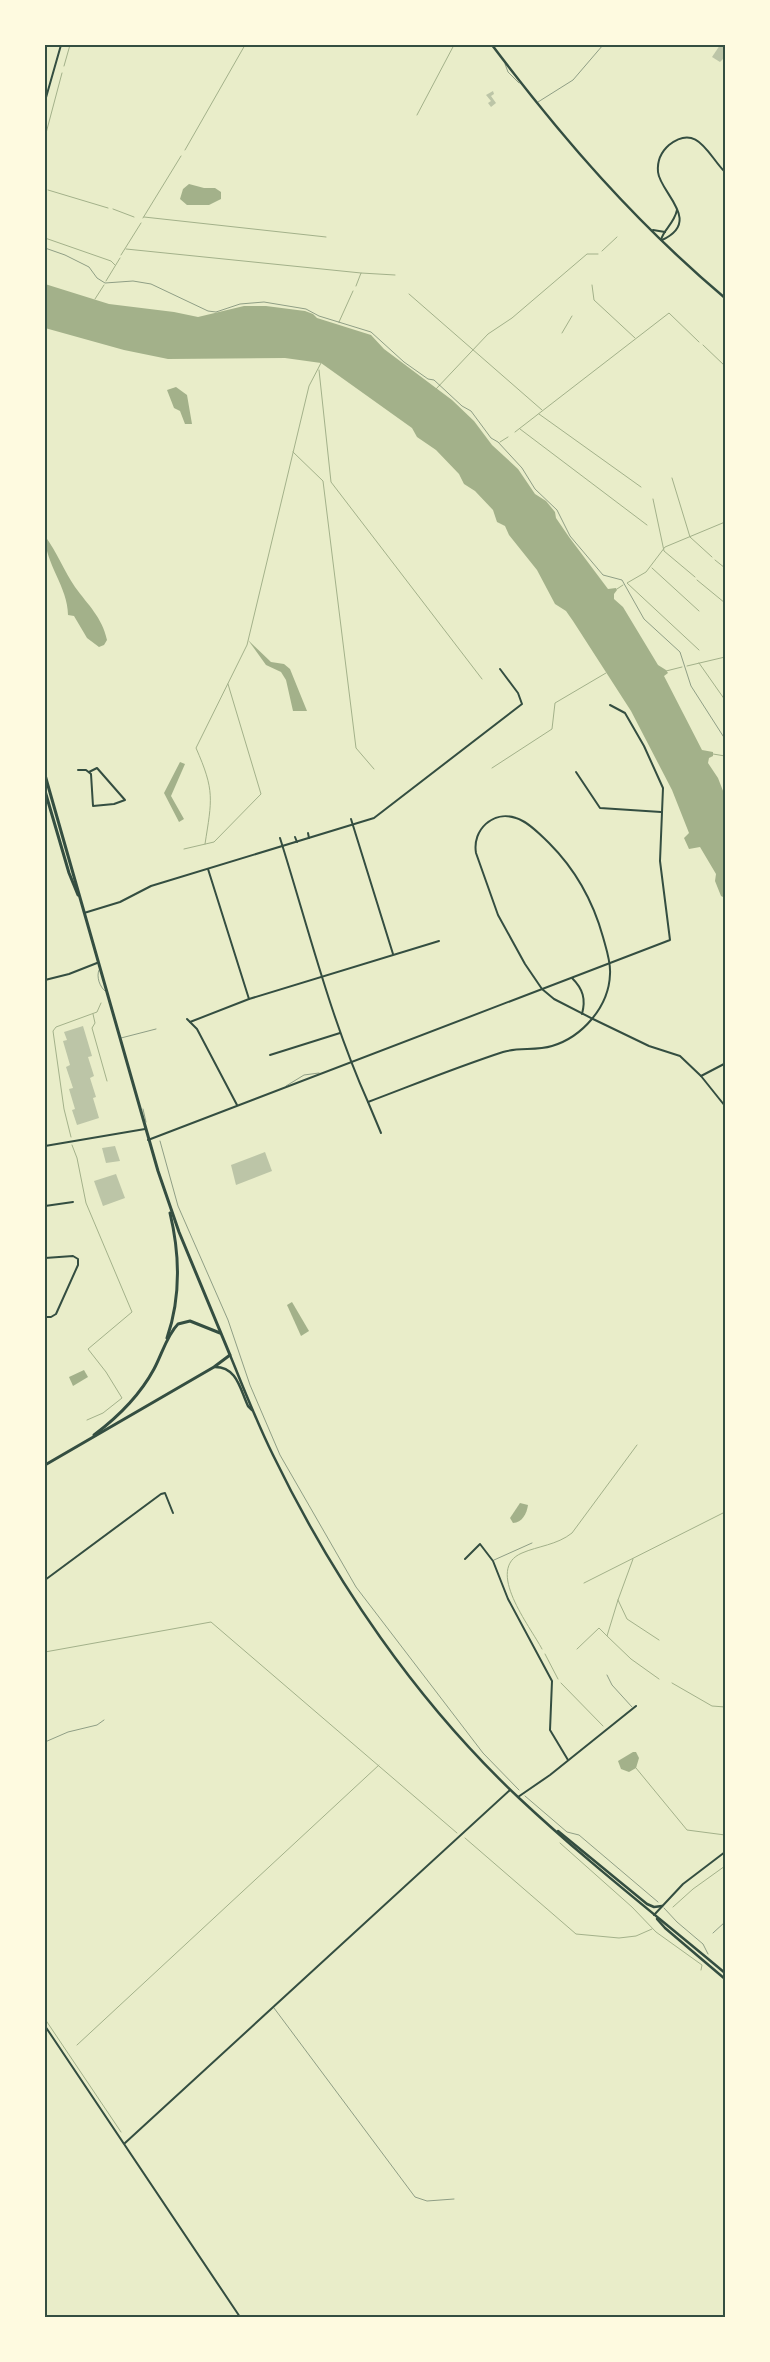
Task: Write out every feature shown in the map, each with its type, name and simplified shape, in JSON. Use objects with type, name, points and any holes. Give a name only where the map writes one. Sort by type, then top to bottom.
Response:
[{"type":"highway","points":[[45,775],[148,1140],[166,1196],[230,1355],[214,1367],[45,1465]]},
{"type":"highway","points":[[45,791],[69,873],[80,900]]},
{"type":"highway","points":[[162,1354],[174,1313],[178,1272],[175,1234],[166,1196]]},
{"type":"highway","points":[[80,1444],[124,1409],[153,1371],[178,1324],[190,1321],[221,1333]]},
{"type":"main road","points":[[492,45],[586,164],[661,241],[725,298]]},
{"type":"main road","points":[[230,1355],[274,1458],[320,1543],[351,1593],[419,1687],[454,1729],[518,1797],[654,1916],[725,1973]]},
{"type":"main road","points":[[214,1367],[224,1367],[232,1371],[248,1406],[253,1411]]},
{"type":"main road","points":[[546,1822],[573,1841],[647,1904],[654,1907],[662,1906]]},
{"type":"main road","points":[[654,1916],[665,1928],[725,1979]]},
{"type":"street","points":[[45,101],[61,45]]},
{"type":"street","points":[[661,241],[670,236],[677,226],[677,208],[660,181],[658,174],[661,154],[673,142],[690,138],[708,148],[725,172]]},
{"type":"street","points":[[661,241],[673,222],[677,208]]},
{"type":"street","points":[[648,228],[656,232],[665,232]]},
{"type":"street","points":[[84,914],[120,902],[151,886],[377,816],[522,704],[518,693],[500,669]]},
{"type":"street","points":[[148,1140],[670,940],[660,861],[663,788],[644,746],[624,713],[610,705]]},
{"type":"street","points":[[78,770],[89,772],[97,768],[125,800],[114,804],[93,806],[93,784],[89,772]]},
{"type":"street","points":[[576,772],[600,808],[661,812]]},
{"type":"street","points":[[368,1102],[505,1051],[552,1046],[576,1034],[593,1020],[609,984],[609,963],[592,906],[576,875],[549,843],[521,820],[514,817],[495,818],[482,828],[477,836],[475,847],[479,864],[498,915],[520,956],[542,989],[554,999],[593,1020],[649,1046],[680,1056],[701,1076],[725,1106]]},
{"type":"street","points":[[351,819],[393,954]]},
{"type":"street","points":[[308,833],[309,838]]},
{"type":"street","points":[[295,836],[297,842]]},
{"type":"street","points":[[280,838],[350,1062],[382,1133]]},
{"type":"street","points":[[208,869],[249,999]]},
{"type":"street","points":[[190,1022],[249,999],[439,941]]},
{"type":"street","points":[[45,980],[69,974],[98,963]]},
{"type":"street","points":[[571,978],[579,986],[584,998],[582,1014]]},
{"type":"street","points":[[187,1019],[197,1029],[237,1105]]},
{"type":"street","points":[[270,1055],[340,1033]]},
{"type":"street","points":[[701,1076],[724,1064]]},
{"type":"street","points":[[45,1146],[145,1129]]},
{"type":"street","points":[[45,1206],[73,1202]]},
{"type":"street","points":[[45,1258],[74,1256],[78,1259],[78,1265],[56,1314],[51,1317],[45,1317]]},
{"type":"street","points":[[45,1580],[161,1494],[165,1493],[173,1513]]},
{"type":"street","points":[[465,1559],[480,1544],[493,1561],[508,1599],[552,1681],[550,1730],[568,1760]]},
{"type":"street","points":[[518,1797],[635,1707]]},
{"type":"street","points":[[125,2143],[511,1789]]},
{"type":"street","points":[[654,1916],[683,1884],[725,1852]]},
{"type":"street","points":[[45,2026],[240,2317]]},
{"type":"lane","points":[[537,103],[573,80],[603,45]]},
{"type":"lane","points":[[119,1038],[156,1029]]},
{"type":"lane","points":[[493,1561],[532,1544]]},
{"type":"lane","points":[[607,1675],[614,1687],[635,1707]]},
{"type":"lane","points":[[45,1742],[68,1732],[97,1725],[104,1720]]},
{"type":"lane","points":[[713,1933],[725,1922]]},
{"type":"lane","points":[[273,2007],[415,2197],[427,2202],[454,2199]]},
{"type":"path","points":[[45,248],[65,255],[89,267],[97,278],[105,283],[127,280],[144,282],[161,288],[208,312],[216,312],[240,304],[270,302],[306,309],[372,332],[404,362],[438,384],[462,406],[471,411],[491,438],[498,442],[522,468],[534,489],[557,510],[570,536],[603,575],[622,580],[644,620],[680,652],[691,686],[725,739]]},
{"type":"path","points":[[160,1141],[178,1206],[228,1320],[250,1385],[280,1456],[356,1587],[483,1753],[523,1794],[567,1832],[579,1835],[662,1906],[677,1922],[703,1944],[709,1956]]},
{"type":"shaded area","points":[[189,184],[204,188],[215,188],[221,192],[221,199],[209,205],[187,205],[180,199],[183,189]]},
{"type":"shaded area","points":[[45,284],[109,304],[198,317],[244,306],[266,306],[305,311],[317,318],[371,335],[384,349],[452,400],[474,421],[492,445],[518,469],[535,494],[546,501],[555,512],[556,518],[569,537],[608,589],[616,588],[614,599],[623,607],[658,665],[668,673],[664,676],[702,750],[713,752],[713,756],[709,758],[708,763],[718,778],[725,796],[725,898],[721,896],[715,881],[716,874],[700,847],[689,849],[684,838],[689,833],[672,790],[631,711],[573,621],[566,611],[555,604],[537,570],[509,535],[505,526],[497,522],[493,510],[475,491],[464,484],[459,474],[436,450],[417,437],[412,428],[321,363],[285,358],[168,359],[124,350],[45,328]]},
{"type":"shaded area","points":[[176,387],[187,395],[192,424],[185,424],[180,411],[174,408],[167,390]]},
{"type":"shaded area","points":[[45,536],[67,575],[102,625],[107,640],[104,645],[99,647],[87,638],[74,616],[68,615],[64,595],[46,546]]},
{"type":"shaded area","points":[[248,640],[271,662],[284,664],[290,669],[307,711],[293,711],[286,680],[281,672],[266,665]]},
{"type":"shaded area","points":[[180,762],[185,764],[171,796],[184,819],[179,822],[164,793]]},
{"type":"shaded area","points":[[292,1302],[309,1331],[301,1336],[287,1305]]},
{"type":"shaded area","points":[[84,1370],[88,1377],[73,1386],[69,1377]]},
{"type":"shaded area","points":[[520,1503],[528,1505],[524,1517],[513,1523],[510,1518]]},
{"type":"shaded area","points":[[636,1752],[639,1758],[636,1768],[629,1772],[621,1769],[618,1761]]},
{"type":"building","points":[[720,45],[725,45],[725,57],[720,62],[712,57]]},
{"type":"building","points":[[493,91],[494,94],[491,96],[496,103],[491,107],[488,103],[491,101],[486,95]]},
{"type":"building","points":[[83,1026],[92,1056],[88,1057],[94,1076],[90,1078],[96,1097],[93,1098],[99,1118],[77,1125],[72,1110],[75,1109],[69,1089],[73,1088],[66,1067],[70,1065],[63,1041],[67,1040],[64,1032]]},
{"type":"building","points":[[115,1146],[120,1161],[106,1163],[102,1148]]},
{"type":"building","points":[[265,1152],[272,1171],[236,1185],[231,1165]]},
{"type":"building","points":[[116,1174],[125,1198],[103,1206],[94,1181]]},
{"type":"waterway","points":[[64,66],[70,45]]},
{"type":"waterway","points":[[185,150],[245,45]]},
{"type":"waterway","points":[[417,115],[454,45]]},
{"type":"waterway","points":[[45,137],[62,73]]},
{"type":"waterway","points":[[143,218],[181,156]]},
{"type":"waterway","points":[[48,190],[108,208]]},
{"type":"waterway","points":[[113,209],[134,217]]},
{"type":"waterway","points":[[144,217],[326,237]]},
{"type":"waterway","points":[[121,255],[141,223]]},
{"type":"waterway","points":[[602,251],[617,237]]},
{"type":"waterway","points":[[45,238],[111,261],[115,265]]},
{"type":"waterway","points":[[126,249],[361,273]]},
{"type":"waterway","points":[[436,389],[488,334],[512,318],[587,254],[598,254]]},
{"type":"waterway","points":[[106,281],[120,258]]},
{"type":"waterway","points":[[356,286],[361,273],[395,275]]},
{"type":"waterway","points":[[95,299],[104,285]]},
{"type":"waterway","points":[[592,285],[594,300],[635,338]]},
{"type":"waterway","points":[[339,322],[353,291]]},
{"type":"waterway","points":[[409,294],[542,410]]},
{"type":"waterway","points":[[515,432],[669,313],[699,342]]},
{"type":"waterway","points":[[562,333],[572,316]]},
{"type":"waterway","points":[[703,345],[725,366]]},
{"type":"waterway","points":[[205,844],[210,795],[209,785],[196,748],[247,645],[309,386],[321,363]]},
{"type":"waterway","points":[[319,370],[331,482],[482,679]]},
{"type":"waterway","points":[[539,414],[641,487]]},
{"type":"waterway","points":[[520,429],[647,525]]},
{"type":"waterway","points":[[500,442],[508,437]]},
{"type":"waterway","points":[[293,452],[323,481],[356,748],[374,769]]},
{"type":"waterway","points":[[672,478],[690,537],[712,557]]},
{"type":"waterway","points":[[653,499],[664,551],[695,577]]},
{"type":"waterway","points":[[699,650],[627,583],[646,572],[665,547],[725,522]]},
{"type":"waterway","points":[[715,560],[725,568]]},
{"type":"waterway","points":[[652,568],[699,611]]},
{"type":"waterway","points":[[697,580],[725,603]]},
{"type":"waterway","points":[[617,589],[623,585]]},
{"type":"waterway","points":[[687,666],[725,657]]},
{"type":"waterway","points":[[699,663],[725,700]]},
{"type":"waterway","points":[[666,671],[682,667]]},
{"type":"waterway","points":[[492,768],[552,729],[555,703],[606,673]]},
{"type":"waterway","points":[[184,849],[214,842],[261,794],[228,684]]},
{"type":"waterway","points":[[713,754],[725,756]]},
{"type":"waterway","points":[[71,1137],[64,1109],[53,1031],[56,1027],[97,1012],[101,1003]]},
{"type":"waterway","points":[[93,1014],[95,1023],[92,1028],[107,1081]]},
{"type":"waterway","points":[[72,1145],[77,1158],[86,1203],[132,1312],[88,1349],[106,1372],[122,1398],[103,1413],[87,1420]]},
{"type":"waterway","points":[[542,1649],[520,1613],[508,1584],[507,1572],[511,1561],[522,1553],[554,1543],[572,1533],[637,1445]]},
{"type":"waterway","points":[[584,1583],[725,1512]]},
{"type":"waterway","points":[[633,1559],[607,1636],[631,1659],[659,1679]]},
{"type":"waterway","points":[[618,1600],[627,1619],[659,1640]]},
{"type":"waterway","points":[[45,1652],[211,1622],[457,1833]]},
{"type":"waterway","points":[[577,1649],[599,1628],[607,1636]]},
{"type":"waterway","points":[[545,1654],[558,1679]]},
{"type":"waterway","points":[[561,1683],[603,1726]]},
{"type":"waterway","points":[[672,1683],[712,1706],[725,1707]]},
{"type":"waterway","points":[[77,2045],[379,1765]]},
{"type":"waterway","points":[[636,1768],[687,1830],[725,1835]]},
{"type":"waterway","points":[[465,1838],[576,1934],[619,1938],[636,1936],[652,1929]]},
{"type":"waterway","points":[[560,1843],[632,1907],[656,1932],[702,1965],[701,1970]]},
{"type":"waterway","points":[[673,1907],[693,1889],[725,1866]]},
{"type":"waterway","points":[[45,2019],[121,2132]]}]
